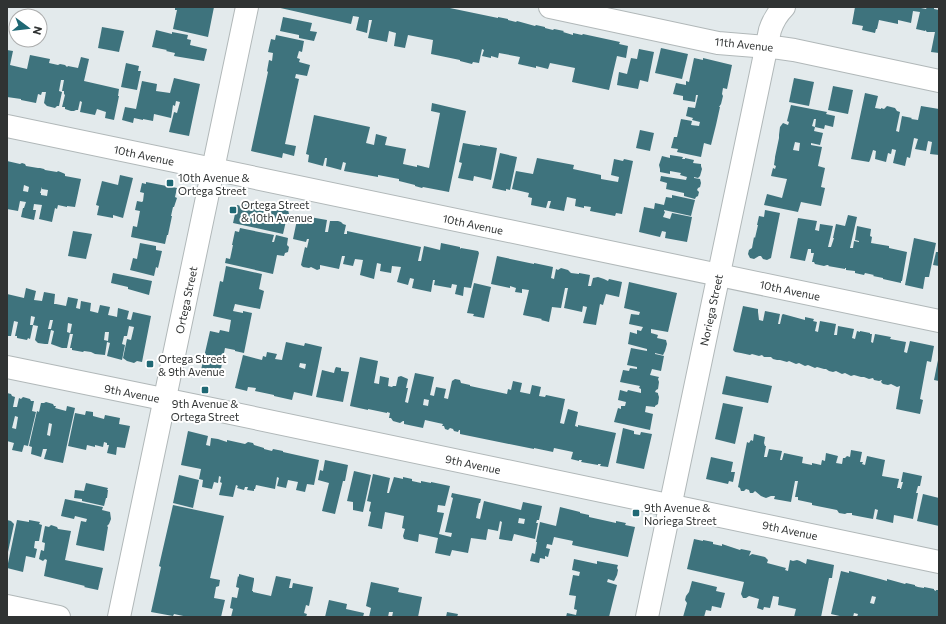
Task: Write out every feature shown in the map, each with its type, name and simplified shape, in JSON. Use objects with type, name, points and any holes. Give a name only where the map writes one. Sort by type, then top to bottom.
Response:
[{"type":"street","name":"Ortega Street","points":[[119,617],[247,7]]},
{"type":"street","name":"11th Avenue","points":[[550,7],[718,43],[794,50],[939,81]]},
{"type":"street","name":"Noriega Street","points":[[647,617],[766,47],[773,21],[777,13],[784,7]]},
{"type":"street","name":"10th Avenue","points":[[7,126],[939,321]]},
{"type":"street","name":"9th Avenue","points":[[7,367],[939,562]]},
{"type":"street","points":[[7,606],[59,617]]},
{"type":"building","points":[[175,7],[214,7],[208,37],[173,29],[177,10],[175,10]]},
{"type":"building","points":[[276,7],[445,7],[564,31],[563,32],[573,35],[573,33],[583,34],[620,42],[619,44],[628,46],[626,58],[617,56],[609,90],[572,82],[575,68],[550,63],[548,69],[536,66],[536,68],[518,64],[520,57],[499,53],[498,58],[482,56],[484,50],[482,49],[479,63],[473,62],[472,64],[431,54],[433,40],[408,35],[405,48],[394,46],[396,33],[389,31],[387,42],[368,38],[372,20],[369,20],[367,33],[356,30],[359,17],[353,16],[351,24]]},
{"type":"building","points":[[855,7],[921,7],[926,9],[927,7],[934,7],[934,9],[939,10],[939,53],[931,52],[935,32],[927,32],[925,30],[916,29],[920,12],[913,11],[911,23],[898,20],[898,24],[879,20],[875,33],[862,30],[863,26],[852,24]]},
{"type":"building","points":[[283,17],[312,23],[310,31],[317,32],[314,41],[299,38],[299,35],[280,31]]},
{"type":"building","points":[[102,27],[124,31],[119,52],[98,48]]},
{"type":"building","points":[[156,30],[172,34],[172,32],[188,35],[187,39],[191,40],[190,45],[207,49],[204,61],[174,56],[175,53],[152,47]]},
{"type":"building","points":[[276,35],[304,41],[302,52],[299,51],[297,58],[300,59],[299,62],[310,65],[307,76],[296,74],[295,78],[299,79],[285,144],[296,146],[294,156],[283,153],[282,158],[251,151],[268,72],[269,60],[272,61],[273,53],[268,52],[271,39],[275,40]]},
{"type":"building","points":[[661,48],[688,54],[682,79],[655,73]]},
{"type":"building","points":[[639,49],[654,52],[648,82],[640,80],[638,89],[617,85],[619,72],[627,74],[631,58],[637,59]]},
{"type":"building","points":[[7,50],[13,51],[10,65],[27,69],[30,55],[50,59],[49,63],[78,68],[81,57],[89,59],[84,81],[119,89],[114,120],[105,118],[106,112],[97,109],[95,115],[80,112],[82,102],[80,101],[78,110],[71,111],[65,109],[65,107],[62,107],[65,95],[64,91],[62,91],[64,80],[61,80],[59,91],[62,92],[59,106],[55,108],[47,106],[44,103],[46,92],[42,92],[41,95],[38,94],[36,103],[7,97]]},
{"type":"building","points":[[694,58],[703,60],[703,58],[732,65],[727,89],[723,88],[723,96],[719,107],[711,145],[704,143],[701,157],[677,152],[678,149],[671,148],[674,137],[677,137],[681,119],[692,121],[691,125],[699,126],[700,122],[692,120],[693,118],[686,116],[688,107],[695,108],[698,95],[696,95],[695,102],[683,100],[683,96],[673,94],[676,83],[686,85],[686,81],[689,82]]},
{"type":"building","points":[[126,63],[139,66],[138,71],[141,71],[137,90],[121,87]]},
{"type":"building","points":[[174,78],[200,84],[189,136],[169,132],[174,112],[177,113],[180,102],[176,101],[175,106],[173,105],[171,118],[154,114],[153,121],[134,118],[133,123],[122,120],[125,107],[136,109],[142,81],[157,84],[156,91],[170,93]]},
{"type":"building","points":[[794,78],[814,82],[809,106],[789,102]]},
{"type":"building","points":[[833,86],[853,90],[848,114],[828,110]]},
{"type":"building","points":[[865,93],[878,96],[875,108],[884,109],[887,106],[895,108],[900,112],[896,131],[899,132],[902,116],[918,120],[921,106],[939,109],[939,155],[930,154],[932,142],[928,141],[926,151],[915,149],[918,139],[914,138],[910,158],[907,157],[905,166],[893,163],[896,150],[892,149],[891,154],[888,153],[886,162],[875,159],[876,151],[873,150],[869,162],[851,159]]},
{"type":"building","points":[[432,103],[466,111],[449,192],[422,188],[399,181],[399,179],[344,171],[346,163],[343,162],[341,170],[326,166],[327,158],[325,158],[323,166],[308,162],[309,155],[306,154],[314,115],[370,127],[366,143],[374,145],[376,134],[387,137],[385,145],[406,149],[403,164],[429,168],[440,113],[431,111]]},
{"type":"building","points":[[791,105],[827,112],[826,114],[835,116],[833,127],[825,125],[824,129],[815,127],[814,131],[823,133],[820,145],[811,143],[811,145],[822,147],[818,166],[825,168],[821,187],[825,188],[821,206],[801,202],[798,212],[764,205],[767,194],[782,198],[787,179],[771,176],[773,168],[775,169],[776,166],[774,165],[780,127],[783,123],[788,125],[789,122],[787,121]],"holes":[[[814,119],[816,119],[815,127],[812,126]],[[795,142],[800,143],[799,151],[793,150]]]},
{"type":"building","points":[[640,130],[654,133],[650,151],[636,148]]},
{"type":"building","points":[[463,143],[497,148],[491,180],[474,176],[473,181],[458,178],[462,163],[459,162]]},
{"type":"building","points":[[500,153],[517,157],[510,190],[506,189],[506,191],[492,188]]},
{"type":"building","points":[[670,155],[683,157],[682,159],[685,158],[694,160],[693,163],[701,164],[702,169],[700,176],[698,178],[694,177],[700,179],[701,183],[697,190],[699,192],[698,196],[695,199],[684,196],[684,193],[666,189],[667,183],[660,181],[661,176],[686,180],[687,177],[680,175],[681,173],[670,171],[670,174],[660,172],[659,165],[662,156],[670,158]]},
{"type":"building","points":[[537,158],[574,165],[573,169],[601,175],[601,179],[618,182],[619,177],[611,175],[614,159],[633,161],[622,214],[616,213],[615,216],[590,211],[591,207],[584,206],[584,208],[575,206],[576,199],[567,197],[564,211],[549,208],[551,201],[548,201],[546,208],[531,205],[532,198],[528,197],[529,193],[512,189],[516,171],[533,174]]},
{"type":"building","points":[[7,161],[20,164],[22,163],[26,166],[45,170],[58,171],[65,174],[65,176],[81,179],[75,207],[58,205],[57,209],[55,208],[52,222],[39,219],[42,205],[34,204],[33,210],[36,210],[34,220],[21,217],[26,202],[20,201],[18,211],[7,209]],"holes":[[[24,185],[29,187],[28,192],[23,191]],[[42,187],[42,189],[48,190],[47,196],[41,195],[40,193]]]},
{"type":"building","points":[[120,175],[133,178],[123,218],[113,215],[113,218],[97,215],[99,206],[96,205],[102,181],[118,185]]},
{"type":"building","points":[[146,182],[177,188],[175,197],[177,198],[173,207],[165,244],[131,237],[133,226],[137,227],[140,211],[135,210],[137,201],[143,201],[144,193],[140,192],[142,183],[146,184]]},
{"type":"building","points":[[672,195],[695,200],[691,216],[664,210],[665,212],[663,217],[670,219],[672,213],[692,217],[687,242],[665,238],[666,232],[662,231],[660,237],[639,232],[644,207],[654,209],[655,203],[664,205],[666,197],[672,198]]},
{"type":"building","points":[[246,203],[281,211],[288,210],[288,222],[286,221],[283,234],[233,223],[237,205],[245,207]]},
{"type":"building","points":[[765,210],[780,213],[771,258],[767,260],[759,256],[754,259],[750,258],[748,254],[749,250],[752,248],[754,237],[755,238],[759,216],[764,217]]},
{"type":"building","points":[[298,215],[327,220],[325,232],[328,232],[330,221],[338,221],[346,225],[344,234],[347,234],[347,231],[421,247],[418,261],[421,261],[424,246],[440,250],[441,243],[460,247],[460,249],[478,251],[479,253],[471,288],[464,287],[463,296],[455,294],[457,285],[452,284],[451,288],[434,285],[435,280],[433,280],[431,292],[412,288],[414,279],[410,278],[408,285],[397,282],[401,267],[392,266],[391,273],[380,271],[381,264],[377,263],[374,279],[360,275],[363,260],[355,259],[353,266],[343,264],[345,256],[342,256],[339,269],[320,265],[320,269],[317,270],[311,267],[303,267],[301,265],[305,247],[307,248],[309,239],[307,239],[306,242],[293,239]]},
{"type":"building","points":[[848,215],[857,217],[850,248],[853,248],[854,241],[859,242],[855,240],[857,226],[871,229],[871,243],[889,246],[889,248],[907,252],[901,283],[865,273],[864,275],[855,273],[855,271],[846,270],[846,268],[815,264],[812,262],[814,253],[811,253],[811,249],[808,249],[805,261],[790,258],[798,218],[817,221],[815,230],[819,231],[820,224],[833,226],[828,247],[831,247],[836,224],[845,226]]},
{"type":"building","points":[[240,228],[274,235],[272,242],[274,242],[276,235],[288,238],[288,252],[285,253],[284,256],[277,255],[273,274],[225,263],[226,258],[230,259],[235,231],[239,232]]},
{"type":"building","points":[[73,231],[92,234],[86,259],[68,256]]},
{"type":"building","points":[[914,238],[936,243],[929,277],[925,277],[923,289],[905,285]]},
{"type":"building","points":[[140,243],[156,246],[156,250],[162,251],[158,268],[156,267],[154,276],[130,270],[133,258],[137,259]]},
{"type":"building","points":[[936,252],[939,252],[939,266],[933,265]]},
{"type":"building","points":[[497,256],[553,267],[551,278],[554,279],[556,269],[558,270],[561,268],[568,270],[571,273],[590,275],[588,286],[591,286],[593,278],[598,277],[608,281],[609,279],[622,282],[619,297],[606,294],[603,305],[600,304],[596,325],[583,323],[587,307],[583,306],[582,312],[564,308],[568,288],[565,288],[561,308],[552,307],[549,322],[523,315],[529,290],[522,289],[522,293],[515,292],[516,288],[510,286],[510,288],[491,284]]},
{"type":"building","points":[[226,266],[262,274],[259,289],[264,291],[260,309],[235,304],[233,311],[252,313],[244,353],[225,348],[220,374],[201,370],[210,331],[219,333],[220,330],[229,332],[231,320],[213,316],[220,281],[223,282]]},
{"type":"building","points":[[113,273],[152,281],[149,295],[128,289],[128,287],[111,283]]},
{"type":"building","points":[[629,282],[677,293],[668,332],[651,329],[651,333],[658,335],[657,338],[666,340],[667,344],[663,355],[655,353],[664,356],[661,371],[652,369],[650,375],[659,377],[658,389],[655,392],[658,393],[659,397],[658,404],[655,407],[646,406],[645,412],[653,414],[650,430],[614,422],[618,408],[621,409],[621,406],[625,406],[626,402],[618,400],[620,390],[641,393],[641,389],[639,388],[640,386],[620,382],[623,370],[629,371],[630,368],[637,369],[637,367],[627,365],[631,348],[647,351],[647,349],[628,344],[630,332],[637,334],[637,330],[641,331],[643,327],[629,324],[631,314],[639,315],[640,312],[624,308]]},
{"type":"building","points":[[474,283],[491,287],[484,318],[467,313]]},
{"type":"building","points":[[26,288],[36,291],[34,300],[42,301],[44,292],[55,294],[54,304],[66,306],[68,297],[78,299],[76,308],[80,309],[81,301],[91,303],[90,311],[98,313],[100,305],[110,307],[108,315],[117,317],[118,308],[129,311],[127,319],[131,320],[133,312],[151,316],[142,362],[137,361],[134,363],[123,358],[127,339],[131,340],[134,327],[129,326],[127,336],[124,336],[122,344],[125,345],[122,360],[107,356],[110,343],[107,342],[105,355],[72,350],[72,348],[70,348],[73,334],[70,334],[72,324],[68,323],[67,332],[70,333],[67,348],[62,348],[51,344],[54,331],[51,330],[48,344],[38,343],[35,340],[38,326],[33,325],[30,339],[28,338],[27,340],[17,338],[17,336],[15,336],[18,322],[14,321],[11,336],[7,336],[7,294],[24,298]],"holes":[[[31,316],[35,317],[33,325],[30,325]],[[50,320],[53,320],[51,329],[48,329]],[[105,332],[109,332],[108,341],[104,340]]]},
{"type":"building","points":[[743,306],[758,309],[759,320],[763,321],[765,311],[780,314],[778,324],[780,324],[783,314],[805,320],[805,317],[814,319],[813,321],[817,322],[815,331],[818,332],[820,321],[836,324],[834,335],[837,335],[838,326],[854,329],[852,338],[855,339],[857,331],[870,333],[872,334],[871,342],[873,343],[875,334],[891,337],[890,339],[906,342],[904,352],[907,353],[910,341],[934,346],[931,362],[927,361],[920,399],[923,400],[920,414],[896,409],[900,386],[897,387],[891,384],[883,384],[881,382],[882,380],[879,381],[874,380],[873,378],[869,379],[854,375],[851,376],[845,373],[842,374],[836,371],[833,372],[808,365],[805,366],[799,363],[796,364],[789,361],[777,360],[771,357],[764,357],[762,355],[750,355],[735,352],[733,350]]},
{"type":"building","points":[[286,342],[304,346],[305,343],[322,347],[312,396],[294,392],[292,400],[255,391],[256,388],[248,387],[247,391],[235,388],[243,355],[262,360],[263,356],[266,357],[267,352],[277,354],[275,359],[282,360]],"holes":[[[300,363],[306,364],[305,369],[299,367]]]},
{"type":"building","points":[[360,357],[378,361],[374,383],[379,384],[380,376],[389,378],[388,386],[392,387],[396,386],[398,377],[401,376],[408,379],[405,402],[408,403],[415,373],[434,377],[430,395],[434,396],[436,387],[446,389],[444,398],[448,399],[452,381],[455,379],[460,380],[461,383],[470,386],[507,394],[508,389],[511,390],[513,381],[522,383],[520,392],[530,394],[532,385],[541,387],[539,396],[545,397],[546,395],[565,399],[560,423],[564,424],[568,409],[578,412],[575,426],[578,427],[578,425],[616,433],[608,467],[600,466],[601,464],[598,465],[581,462],[582,460],[579,461],[571,459],[573,452],[554,448],[553,452],[534,449],[460,434],[460,430],[458,432],[450,428],[448,430],[442,426],[443,424],[425,420],[423,428],[404,424],[404,421],[400,423],[393,421],[389,418],[390,413],[387,412],[350,406]],"holes":[[[424,399],[429,400],[428,406],[423,405]]]},
{"type":"building","points":[[939,360],[939,381],[934,380]]},
{"type":"building","points":[[336,367],[341,368],[341,371],[349,372],[343,402],[316,397],[322,370],[334,373]]},
{"type":"building","points":[[726,376],[772,386],[768,403],[722,394]]},
{"type":"building","points":[[7,393],[15,397],[13,407],[17,407],[19,398],[21,399],[23,397],[34,401],[32,411],[36,412],[28,446],[24,445],[22,452],[12,450],[14,443],[7,441]],"holes":[[[15,416],[18,417],[16,429],[12,428]]]},
{"type":"building","points":[[46,402],[53,404],[56,406],[55,408],[66,411],[67,406],[75,408],[63,463],[44,459],[47,449],[43,449],[41,457],[31,454],[32,447],[29,446],[37,411],[39,412],[41,403]],"holes":[[[49,423],[52,424],[50,436],[47,435]]]},
{"type":"building","points":[[723,403],[743,407],[735,444],[715,439]]},
{"type":"building","points":[[86,411],[93,412],[93,416],[104,419],[105,415],[120,418],[119,424],[130,426],[125,448],[117,447],[116,455],[107,453],[109,445],[104,442],[103,447],[87,445],[86,450],[68,446],[75,413],[85,415]]},
{"type":"building","points":[[623,428],[634,431],[634,434],[640,435],[641,432],[652,434],[644,469],[616,463]]},
{"type":"building","points":[[188,431],[208,436],[206,445],[210,446],[211,438],[245,444],[248,442],[264,449],[283,451],[319,460],[314,485],[307,484],[305,492],[296,490],[298,482],[288,480],[286,488],[277,486],[279,478],[277,477],[275,489],[256,485],[254,491],[247,490],[248,487],[245,487],[244,490],[237,488],[238,486],[236,485],[233,497],[219,495],[222,483],[220,482],[221,477],[219,476],[218,483],[214,482],[212,489],[202,487],[203,480],[199,479],[201,469],[181,465]]},
{"type":"building","points":[[754,434],[765,437],[764,443],[766,446],[764,457],[767,457],[769,449],[782,451],[780,460],[782,460],[784,453],[803,457],[802,463],[821,465],[822,460],[825,461],[826,453],[838,456],[836,463],[842,464],[843,458],[847,456],[850,457],[851,450],[862,452],[860,462],[863,462],[862,464],[865,465],[867,456],[885,460],[882,476],[899,479],[897,488],[901,489],[903,472],[922,476],[920,486],[918,486],[916,493],[918,493],[913,519],[894,515],[893,523],[876,519],[878,510],[875,509],[873,519],[852,515],[852,513],[839,513],[837,510],[812,505],[812,503],[798,500],[798,497],[795,497],[798,481],[795,481],[791,502],[774,499],[775,496],[766,498],[755,491],[750,493],[749,490],[746,489],[741,491],[738,487],[747,442],[749,443],[751,440],[753,441]]},
{"type":"building","points":[[711,457],[733,462],[731,472],[735,472],[733,482],[729,481],[728,484],[706,479]]},
{"type":"building","points":[[325,460],[348,465],[345,481],[343,481],[335,514],[322,511],[329,483],[318,480],[320,470],[323,471]]},
{"type":"building","points":[[354,471],[371,475],[363,512],[353,510],[353,502],[347,501]]},
{"type":"building","points":[[373,474],[390,478],[387,493],[389,493],[394,477],[412,479],[412,481],[421,483],[421,481],[431,482],[450,486],[445,506],[438,505],[437,512],[444,513],[439,534],[451,537],[452,533],[445,532],[453,498],[451,497],[452,493],[481,499],[476,518],[480,519],[484,501],[521,510],[523,502],[542,506],[539,520],[537,520],[536,523],[538,523],[535,539],[514,534],[512,541],[499,539],[502,522],[500,521],[498,531],[488,529],[486,540],[471,538],[468,553],[452,550],[450,556],[435,553],[438,538],[419,534],[418,542],[404,539],[403,536],[405,529],[402,528],[404,516],[385,512],[382,529],[368,526],[371,512],[369,511],[371,502],[367,501]],"holes":[[[519,518],[525,519],[524,524],[518,523]]]},
{"type":"building","points":[[179,475],[199,480],[193,508],[173,503]]},
{"type":"building","points":[[86,483],[108,488],[104,506],[74,498],[75,490],[84,491]]},
{"type":"building","points":[[923,494],[939,498],[939,526],[917,521]]},
{"type":"building","points":[[65,499],[103,507],[102,510],[110,512],[111,519],[107,526],[104,551],[76,545],[81,521],[86,522],[87,519],[75,516],[74,519],[61,516]]},
{"type":"building","points":[[173,505],[224,516],[210,578],[220,580],[219,586],[216,587],[214,598],[225,600],[221,617],[188,617],[174,614],[173,616],[151,612],[161,567],[159,566]]},
{"type":"building","points":[[560,507],[589,515],[589,517],[616,523],[616,521],[626,523],[625,525],[635,527],[628,557],[572,545],[573,541],[554,537],[552,545],[547,544],[546,548],[550,549],[548,557],[545,556],[545,559],[540,558],[539,563],[530,561],[532,553],[535,554],[540,522],[556,526]]},
{"type":"building","points":[[7,520],[14,524],[8,552]]},
{"type":"building","points":[[17,520],[40,522],[39,524],[42,525],[39,541],[35,541],[34,548],[37,549],[35,558],[26,556],[23,572],[7,568]]},
{"type":"building","points":[[51,525],[57,527],[58,529],[71,531],[65,560],[103,568],[98,590],[44,576],[47,560],[45,559],[43,561],[39,559],[41,550],[44,551],[45,543],[42,542],[45,526],[49,527]]},
{"type":"building","points":[[694,539],[713,542],[713,544],[722,546],[722,544],[740,550],[751,551],[749,556],[752,554],[765,557],[768,560],[767,563],[786,568],[785,570],[788,571],[790,560],[797,560],[806,564],[807,559],[834,565],[832,578],[829,578],[821,617],[794,617],[796,609],[778,605],[779,597],[773,596],[770,608],[764,607],[763,610],[757,608],[759,599],[749,596],[743,598],[741,594],[744,582],[687,569]]},
{"type":"building","points":[[574,559],[597,564],[597,561],[618,565],[617,575],[614,581],[608,579],[607,582],[617,585],[609,617],[566,617],[567,613],[576,615],[577,610],[574,609],[576,596],[569,595],[573,575],[579,576],[580,572],[572,570]]},
{"type":"building","points":[[841,571],[849,573],[849,571],[887,581],[887,579],[906,583],[918,587],[934,589],[936,591],[939,590],[939,617],[857,617],[858,614],[854,613],[853,617],[844,617],[831,614]],"holes":[[[872,596],[876,597],[874,604],[870,603]]]},
{"type":"building","points":[[239,574],[254,578],[253,592],[271,596],[276,576],[291,579],[289,588],[292,588],[293,583],[313,587],[309,606],[306,605],[304,613],[307,614],[306,617],[231,617],[233,609],[230,608],[232,597],[237,598],[239,588],[236,587]]},
{"type":"building","points":[[692,581],[717,587],[716,591],[725,593],[721,608],[712,606],[711,611],[706,610],[704,617],[683,617],[687,603],[685,600],[686,596],[689,592]]},
{"type":"building","points":[[371,582],[399,588],[398,592],[422,597],[418,617],[392,617],[393,612],[389,612],[388,617],[369,617],[371,608],[366,606]]},
{"type":"building","points":[[329,600],[347,604],[346,609],[364,613],[363,617],[325,617]]},
{"type":"building","points":[[447,612],[458,614],[457,617],[446,617]]},
{"type":"place","name":"10th Avenue & Ortega Street","points":[[170,183]]},
{"type":"place","name":"Ortega Street & 10th Avenue","points":[[233,210]]},
{"type":"place","name":"Ortega Street & 9th Avenue","points":[[150,364]]},
{"type":"place","name":"9th Avenue & Ortega Street","points":[[205,390]]},
{"type":"place","name":"9th Avenue & Noriega Street","points":[[636,513]]}]
